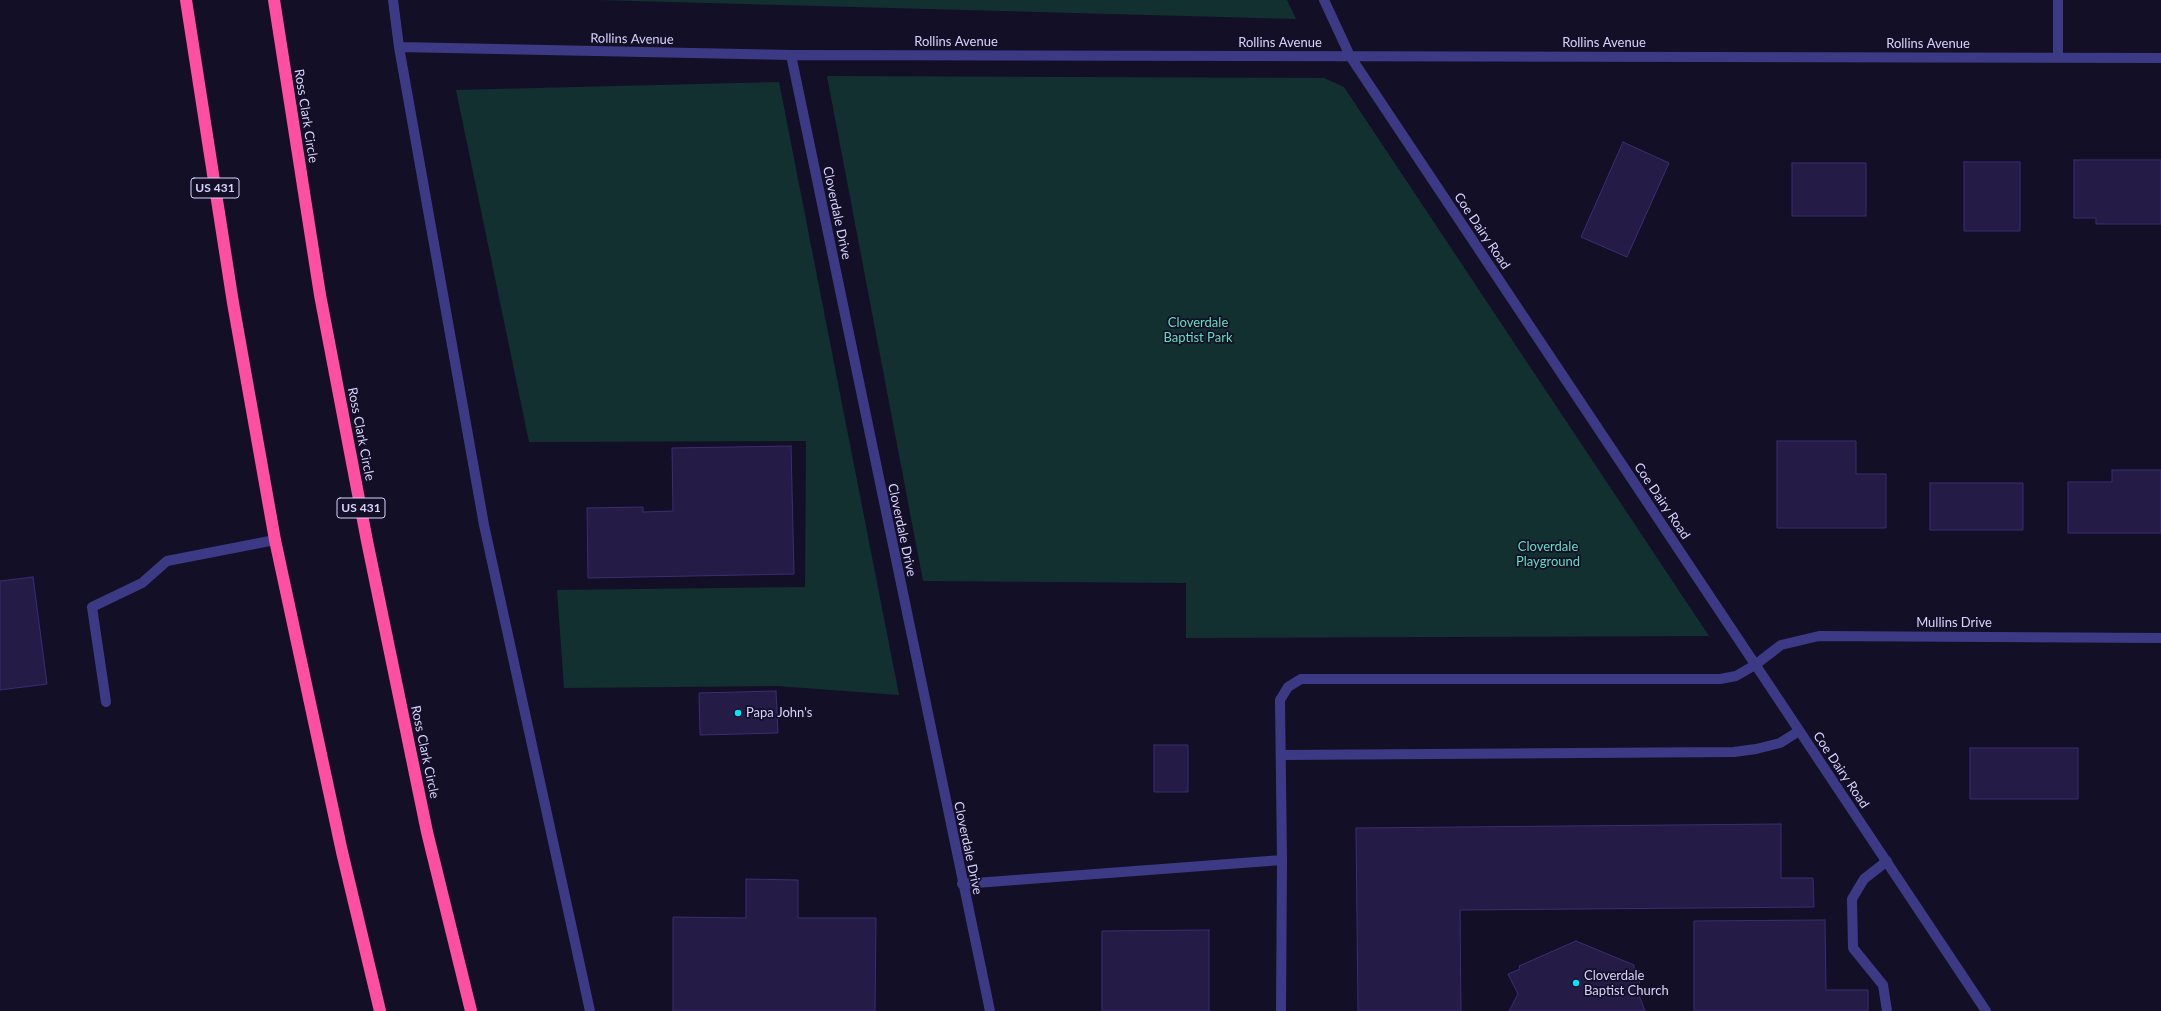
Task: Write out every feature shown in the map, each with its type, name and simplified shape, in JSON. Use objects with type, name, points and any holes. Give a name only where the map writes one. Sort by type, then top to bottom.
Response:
[{"type":"highway","name":"US 431","points":[[186,0],[233,303],[275,540],[342,852],[380,1011]]},
{"type":"highway","name":"Ross Clark Circle","points":[[274,0],[320,295],[367,541],[427,832],[471,1011]]},
{"type":"street","points":[[393,0],[399,47],[484,525],[590,1011]]},
{"type":"street","name":"Coe Dairy Road","points":[[1324,0],[1350,56],[1986,1011]]},
{"type":"street","points":[[2058,0],[2058,57]]},
{"type":"street","name":"Rollins Avenue","points":[[399,47],[791,55],[2161,58]]},
{"type":"street","name":"Cloverdale Drive","points":[[791,55],[962,884],[990,1011]]},
{"type":"street","points":[[106,702],[92,607],[142,583],[167,561],[275,540]]},
{"type":"street","name":"Mullins Drive","points":[[1281,755],[1280,700],[1288,687],[1301,679],[1720,679],[1736,676],[1755,665],[1781,645],[1819,636],[2161,638]]},
{"type":"street","points":[[1281,1011],[1281,755],[1734,752],[1756,749],[1780,743],[1799,731]]},
{"type":"street","points":[[962,884],[1282,860]]},
{"type":"street","points":[[1887,861],[1864,879],[1852,899],[1853,948],[1883,985],[1887,1011]]},
{"type":"green space","points":[[598,0],[1287,0],[1296,19]]},
{"type":"green space","name":"Cloverdale Baptist Park","points":[[827,76],[1324,78],[1344,87],[1709,636],[1186,638],[1186,583],[923,581]]},
{"type":"green space","points":[[779,82],[899,695],[777,686],[564,688],[557,590],[805,587],[806,441],[529,442],[456,90]]},
{"type":"building","points":[[1623,142],[1669,163],[1627,257],[1581,237]]},
{"type":"building","points":[[2074,160],[2161,160],[2161,224],[2096,224],[2096,218],[2074,218]]},
{"type":"building","points":[[1964,162],[2020,162],[2020,231],[1964,231]]},
{"type":"building","points":[[1792,163],[1866,163],[1866,216],[1792,216]]},
{"type":"building","points":[[1777,441],[1856,441],[1856,474],[1886,474],[1886,528],[1777,528]]},
{"type":"building","points":[[791,446],[794,574],[588,578],[587,508],[643,507],[643,512],[673,511],[672,448]]},
{"type":"building","points":[[2112,470],[2161,470],[2161,533],[2068,533],[2068,482],[2112,482]]},
{"type":"building","points":[[1930,483],[2023,483],[2023,530],[1930,530]]},
{"type":"building","points":[[33,577],[47,684],[0,690],[0,581]]},
{"type":"building","name":"Papa John's","points":[[776,691],[778,733],[700,735],[699,693]]},
{"type":"building","points":[[1154,745],[1188,745],[1188,792],[1154,792]]},
{"type":"building","points":[[1970,748],[2078,748],[2078,799],[1970,799]]},
{"type":"building","points":[[1781,824],[1781,878],[1813,878],[1814,907],[1460,910],[1461,1011],[1358,1011],[1356,828]]},
{"type":"building","points":[[746,879],[798,880],[798,918],[876,918],[875,1011],[673,1011],[673,917],[746,918]]},
{"type":"building","points":[[1825,920],[1826,990],[1868,990],[1868,1011],[1694,1011],[1694,921]]},
{"type":"building","points":[[1209,930],[1209,1011],[1102,1011],[1102,931]]},
{"type":"building","name":"Cloverdale Baptist Church","points":[[1576,941],[1634,965],[1634,968],[1643,973],[1635,993],[1639,995],[1645,1011],[1509,1011],[1518,994],[1508,974],[1520,969],[1519,966]]},
{"type":"place","name":"Papa John's","points":[[738,713]]},
{"type":"place","name":"Cloverdale Baptist Church","points":[[1576,983]]},
{"type":"park label","name":"Cloverdale Playground","points":[[1548,554]]}]
